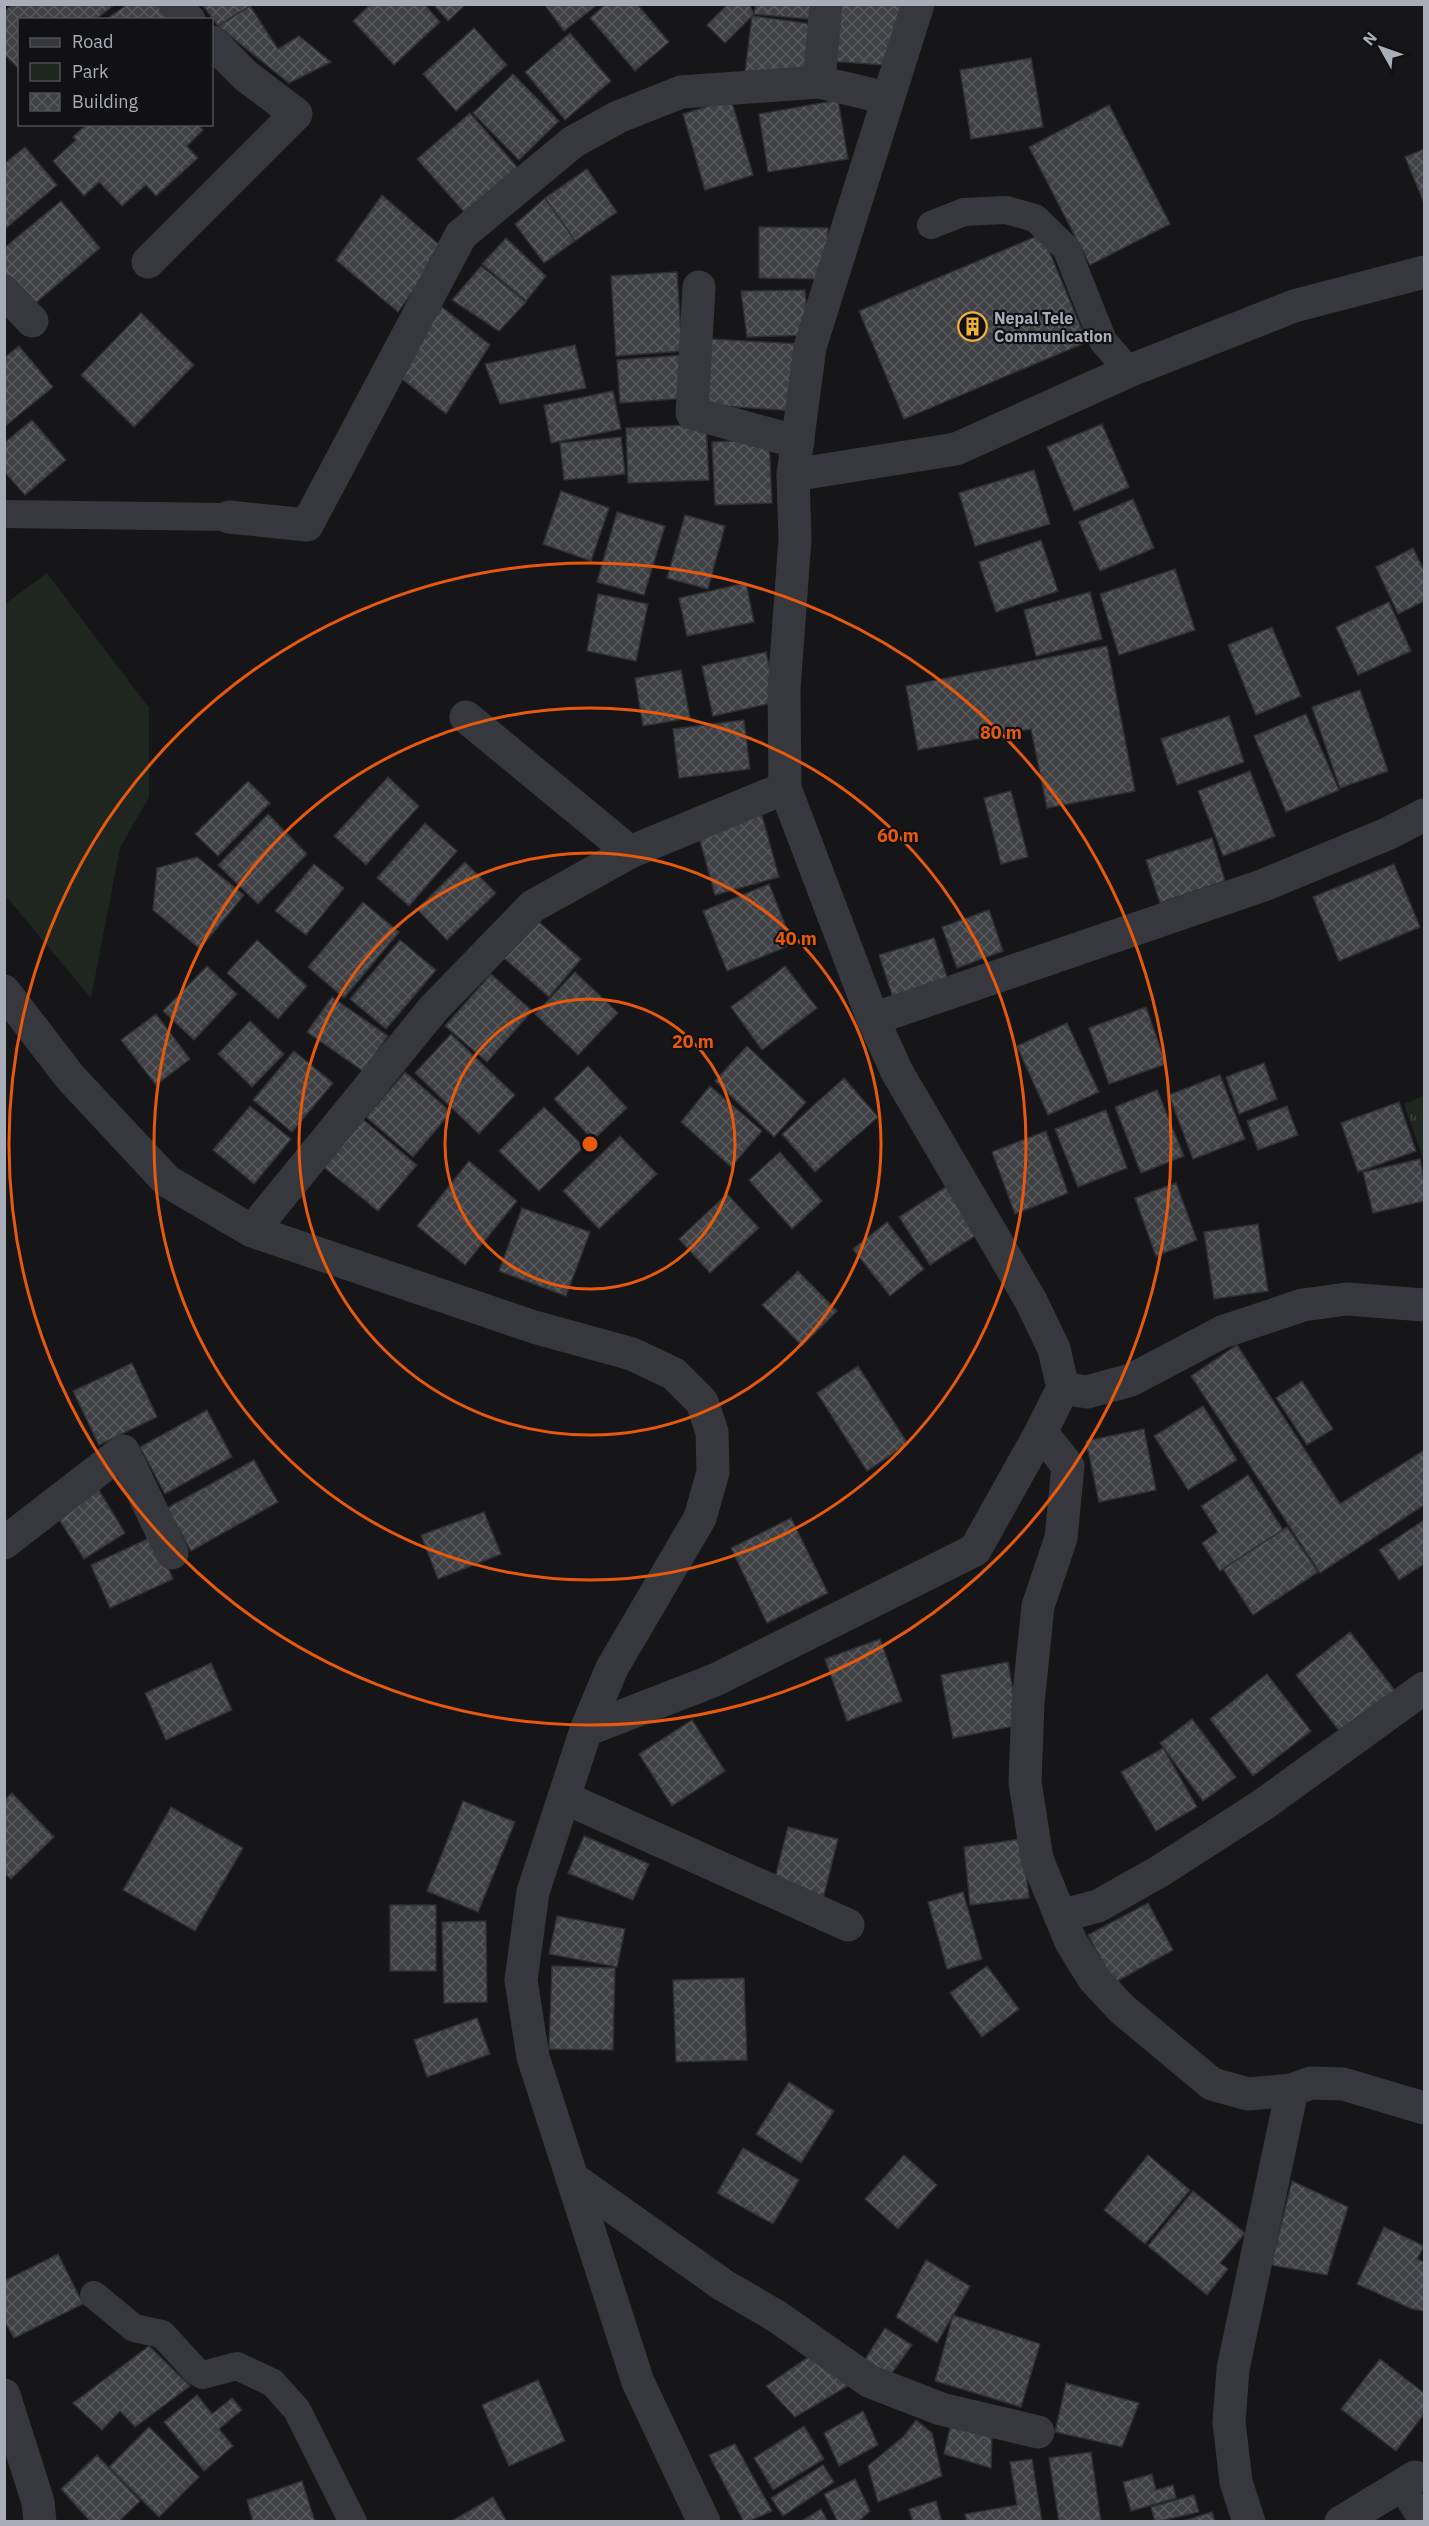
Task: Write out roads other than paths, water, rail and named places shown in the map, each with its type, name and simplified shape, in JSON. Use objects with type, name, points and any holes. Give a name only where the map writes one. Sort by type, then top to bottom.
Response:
[{"type":"street","points":[[175,4],[187,18]]},
{"type":"street","points":[[819,82],[826,4]]},
{"type":"street","points":[[586,1730],[715,1680],[975,1550],[1063,1388],[1054,1349],[1031,1301],[897,1072],[873,1019],[785,788],[784,689],[795,539],[793,475],[810,347],[865,179],[887,98],[918,4]]},
{"type":"street","points":[[148,262],[296,114],[246,76],[213,43]]},
{"type":"street","points":[[229,517],[307,525],[461,235],[573,142],[618,117],[681,92],[819,82],[887,98]]},
{"type":"street","points":[[793,475],[956,449],[1129,372],[1294,306],[1425,272]]},
{"type":"street","points":[[699,286],[692,412],[798,442]]},
{"type":"street","points":[[4,291],[32,321]]},
{"type":"street","points":[[466,717],[630,852]]},
{"type":"street","points":[[252,1231],[434,1008],[533,906],[630,852],[785,788]]},
{"type":"street","points":[[873,1019],[1264,885],[1387,834],[1425,815]]},
{"type":"street","points":[[4,991],[70,1077],[167,1181],[252,1231],[534,1327],[632,1354],[674,1374],[702,1402],[712,1432],[714,1472],[700,1518],[612,1668],[586,1730],[533,1892],[521,1980],[533,2057],[638,2382],[704,2522]]},
{"type":"street","points":[[1063,1388],[1087,1392],[1131,1380],[1222,1332],[1303,1305],[1347,1299],[1425,1305]]},
{"type":"street","points":[[1041,1432],[1068,1466],[1061,1538],[1038,1606],[1028,1703],[1025,1782],[1037,1859],[1071,1942],[1094,1979],[1122,2008],[1212,2084],[1248,2094],[1292,2090],[1311,2083],[1343,2084],[1425,2108]]},
{"type":"street","points":[[4,1543],[123,1451],[172,1553]]},
{"type":"street","points":[[1060,1916],[1098,1906],[1160,1871],[1264,1804],[1424,1688]]},
{"type":"street","points":[[565,1798],[848,1925]]},
{"type":"street","points":[[1249,2522],[1236,2482],[1228,2422],[1233,2369],[1292,2090]]},
{"type":"street","points":[[572,2178],[723,2284],[776,2316],[869,2381],[940,2409],[1038,2432]]},
{"type":"street","points":[[4,2395],[38,2502],[40,2522]]},
{"type":"street","points":[[1341,2522],[1408,2482]]},
{"type":"lane","points":[[931,225],[964,212],[1006,210],[1035,218],[1066,248],[1102,341],[1129,372]]},
{"type":"lane","points":[[4,514],[229,517]]},
{"type":"lane","points":[[94,2295],[134,2328],[162,2334],[196,2371],[203,2374],[237,2366],[273,2383],[297,2410],[353,2522]]},
{"type":"lane","points":[[1408,2482],[1424,2522]]},
{"type":"place","name":"Nepal Tele Communication","points":[[973,327]]}]
